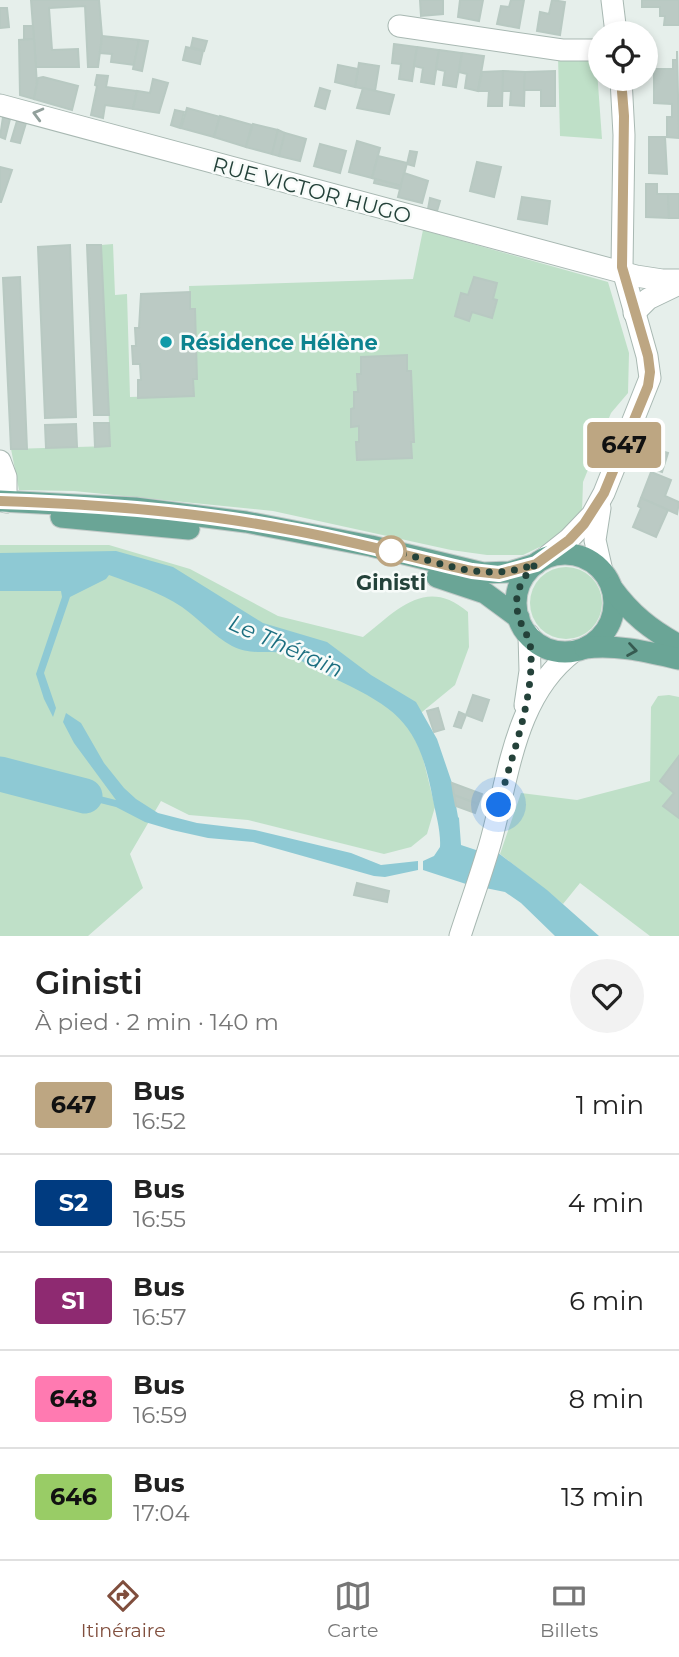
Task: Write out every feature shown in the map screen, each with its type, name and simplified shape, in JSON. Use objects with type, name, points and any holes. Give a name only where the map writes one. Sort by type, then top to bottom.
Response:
[{"type":"main road","points":[[2,506],[124,507],[246,522],[348,541],[483,573],[510,572],[566,554],[579,556],[592,562],[629,610],[645,624],[679,645]]},
{"type":"main road","points":[[2,506],[71,518],[190,529],[299,546],[465,585],[493,598],[546,648],[560,651],[605,646],[679,659]]},
{"type":"main road","points":[[524,626],[516,603],[519,588],[526,575],[541,561]]},
{"type":"main road","points":[[579,649],[602,635],[610,622],[614,608],[607,579]]},
{"type":"street","points":[[612,0],[615,21]]},
{"type":"street","points":[[399,26],[562,50],[588,50]]},
{"type":"street","points":[[607,579],[595,540],[596,525],[604,493],[649,378],[648,356],[634,313],[622,255],[622,91]]},
{"type":"street","name":"RUE VICTOR HUGO","points":[[0,105],[624,273],[679,282]]},
{"type":"street","points":[[634,313],[648,299],[679,282]]},
{"type":"street","points":[[0,461],[6,477],[2,506]]},
{"type":"street","points":[[541,561],[584,524],[604,493]]},
{"type":"street","points":[[460,936],[490,843],[521,728],[530,682],[524,626]]},
{"type":"street","points":[[521,728],[548,675],[579,649]]},
{"type":"green space","points":[[558,56],[588,57],[588,91],[598,91],[602,139],[560,136]]},
{"type":"green space","points":[[423,230],[608,282],[629,353],[628,393],[611,413],[583,482],[582,513],[567,534],[523,555],[487,555],[451,550],[273,511],[74,491],[19,490],[11,449],[110,446],[101,245],[113,244],[115,295],[127,294],[130,397],[194,395],[193,379],[197,378],[195,309],[190,309],[189,286],[413,279]],"holes":[[[474,277],[496,283],[493,299],[472,312],[469,321],[455,316],[461,293],[468,295]],[[407,355],[407,371],[411,371],[414,441],[411,442],[411,458],[357,460],[359,426],[351,426],[351,409],[354,408],[354,392],[358,392],[357,374],[361,374],[361,357]]]},
{"type":"green space","points":[[0,545],[109,545],[190,569],[278,616],[363,637],[400,608],[425,597],[439,597],[468,612],[469,647],[455,685],[422,712],[412,733],[422,754],[435,807],[427,834],[411,847],[384,854],[248,820],[189,815],[161,801],[130,854],[143,888],[88,936],[0,936]]},
{"type":"green space","points":[[566,567],[586,573],[596,583],[602,603],[596,623],[586,633],[566,639],[546,633],[536,623],[530,603],[536,583],[546,573]]},
{"type":"green space","points":[[658,696],[679,697],[679,936],[650,936],[580,883],[563,904],[500,854],[521,793],[577,800],[650,781],[651,707]]},
{"type":"water","points":[[116,551],[173,567],[263,623],[327,642],[371,675],[416,702],[437,739],[452,783],[461,845],[497,852],[547,890],[599,936],[555,936],[521,903],[505,892],[466,884],[423,870],[423,861],[434,856],[440,847],[439,829],[421,753],[402,722],[374,699],[295,657],[282,653],[248,651],[232,646],[182,607],[146,589],[109,575],[70,597],[44,673],[56,708],[53,717],[36,674],[62,597],[61,591],[0,591],[0,553]]},
{"type":"water","points":[[66,713],[81,723],[104,763],[124,788],[158,813],[197,823],[255,830],[351,853],[381,865],[418,861],[418,870],[385,877],[374,876],[253,842],[208,838],[172,830],[145,822],[116,807],[36,787],[39,781],[116,800],[74,743],[63,722]]},
{"type":"building","points":[[31,0],[99,0],[102,36],[98,67],[88,67],[85,6],[49,8],[52,50],[78,49],[79,67],[36,67]]},
{"type":"building","points":[[420,0],[443,0],[443,14],[421,16]]},
{"type":"building","points":[[460,0],[483,0],[479,21],[458,17]]},
{"type":"building","points":[[511,0],[524,0],[519,28],[497,24],[501,6],[509,7]]},
{"type":"building","points":[[552,0],[565,2],[560,35],[537,31],[540,12],[549,14]]},
{"type":"building","points":[[642,0],[679,0],[679,25],[664,25],[665,16],[660,16],[660,7],[642,7]]},
{"type":"building","points":[[0,8],[7,8],[9,27],[0,28]]},
{"type":"building","points":[[24,26],[33,26],[34,39],[24,39]]},
{"type":"building","points":[[102,36],[139,40],[134,65],[111,62],[112,54],[100,53]]},
{"type":"building","points":[[193,38],[207,41],[204,51],[191,47]]},
{"type":"building","points":[[34,39],[37,85],[34,99],[20,95],[19,40]]},
{"type":"building","points":[[139,40],[148,41],[142,71],[133,69]]},
{"type":"building","points":[[394,44],[417,47],[412,81],[399,79],[401,64],[392,63]]},
{"type":"building","points":[[186,47],[203,51],[200,64],[183,60]]},
{"type":"building","points":[[417,47],[439,50],[434,84],[421,82],[423,68],[414,66]]},
{"type":"building","points":[[439,50],[462,53],[456,87],[443,85],[445,71],[436,69]]},
{"type":"building","points":[[677,51],[679,138],[667,137],[667,117],[672,117],[672,104],[654,103],[654,91],[658,91],[658,69],[673,69],[673,60],[677,60]]},
{"type":"building","points":[[462,53],[484,56],[478,91],[465,88],[467,74],[459,72]]},
{"type":"building","points":[[359,63],[379,66],[375,91],[355,87]]},
{"type":"building","points":[[338,65],[358,69],[355,87],[335,82]]},
{"type":"building","points":[[503,71],[525,72],[524,106],[510,105],[511,91],[502,91]]},
{"type":"building","points":[[503,71],[502,106],[488,106],[489,91],[478,91],[482,72]]},
{"type":"building","points":[[555,71],[555,106],[541,106],[541,90],[524,90],[525,72]]},
{"type":"building","points":[[97,75],[108,76],[106,87],[137,91],[133,109],[105,105],[103,118],[91,115]]},
{"type":"building","points":[[38,78],[78,86],[72,110],[34,99]]},
{"type":"building","points":[[153,79],[168,83],[159,113],[133,109],[137,91],[150,93]]},
{"type":"building","points":[[320,88],[330,91],[325,109],[315,106]]},
{"type":"building","points":[[363,88],[394,95],[389,114],[357,108]]},
{"type":"building","points":[[187,108],[220,117],[214,137],[181,128]]},
{"type":"building","points":[[175,110],[184,112],[180,128],[171,125]]},
{"type":"building","points":[[220,116],[252,125],[246,147],[214,137]]},
{"type":"building","points":[[3,117],[10,119],[5,139],[0,137]]},
{"type":"building","points":[[17,121],[26,123],[20,143],[11,141]]},
{"type":"building","points":[[253,124],[278,130],[272,154],[246,147]]},
{"type":"building","points":[[278,130],[285,133],[279,156],[272,154]]},
{"type":"building","points":[[285,133],[306,139],[300,161],[279,156]]},
{"type":"building","points":[[649,137],[665,137],[667,174],[649,173]]},
{"type":"building","points":[[357,141],[380,148],[372,178],[349,172]]},
{"type":"building","points":[[320,144],[346,151],[340,173],[314,166]]},
{"type":"building","points":[[410,151],[417,152],[414,166],[407,164]]},
{"type":"building","points":[[378,156],[407,163],[401,186],[372,178]]},
{"type":"building","points":[[477,162],[501,167],[494,197],[470,191]]},
{"type":"building","points":[[0,167],[12,170],[1,202],[0,202]]},
{"type":"building","points":[[404,173],[428,181],[422,203],[398,197]]},
{"type":"building","points":[[375,179],[401,186],[400,189],[374,183]]},
{"type":"building","points":[[646,184],[657,184],[657,194],[668,194],[669,218],[646,217]]},
{"type":"building","points":[[668,194],[679,194],[679,218],[669,218]]},
{"type":"building","points":[[522,197],[550,201],[547,224],[518,219]]},
{"type":"building","points":[[430,198],[440,201],[437,211],[428,209]]},
{"type":"building","points":[[70,245],[76,417],[45,418],[38,247]]},
{"type":"building","points":[[87,245],[101,245],[109,415],[94,415]]},
{"type":"building","points":[[20,277],[27,449],[11,449],[3,278]]},
{"type":"building","points":[[474,277],[497,283],[493,299],[497,300],[492,318],[472,312],[469,321],[455,316],[461,293],[468,295]]},
{"type":"building","name":"Résidence Hélène","points":[[190,292],[190,309],[195,309],[197,379],[193,379],[194,396],[138,398],[140,364],[133,364],[132,346],[136,346],[135,328],[139,328],[141,294]]},
{"type":"building","name":"Résidence Hélène","points":[[407,355],[407,371],[411,371],[414,442],[411,442],[412,458],[357,460],[359,426],[351,427],[351,409],[354,408],[354,392],[358,392],[357,374],[361,374],[361,357]]},
{"type":"building","points":[[94,423],[109,423],[110,446],[95,447]]},
{"type":"building","points":[[76,424],[77,447],[46,448],[45,425]]},
{"type":"building","points":[[644,446],[668,453],[662,472],[639,464]]},
{"type":"building","points":[[651,472],[671,480],[665,496],[679,502],[677,514],[641,498]]},
{"type":"building","points":[[641,498],[668,510],[656,537],[633,527],[641,508],[638,506]]},
{"type":"building","points":[[473,695],[489,700],[482,721],[466,715]]},
{"type":"building","points":[[438,708],[444,729],[434,732],[427,711]]},
{"type":"building","points":[[459,712],[466,715],[461,728],[454,726]]},
{"type":"building","points":[[679,756],[679,818],[663,806],[674,793],[660,781]]},
{"type":"building","points":[[452,783],[482,794],[478,804],[454,795]]},
{"type":"building","points":[[454,795],[478,804],[475,813],[456,806]]},
{"type":"building","points":[[357,883],[389,891],[387,902],[354,895]]},
{"type":"waterway","name":"Le Thérain","points":[[0,774],[85,796]]},
{"type":"bus line","name":"647","points":[[0,501],[124,507],[246,522],[348,541],[493,574],[536,564],[569,540],[592,515],[604,493],[648,386],[648,356],[622,267],[622,91]]},
{"type":"place","name":"Résidence Hélène","points":[[166,342]]},
{"type":"place","name":"Ginisti","points":[[391,551]]},
{"type":"route","points":[[391,551],[493,574],[536,564],[526,575],[517,596],[519,618],[529,635],[530,682],[521,728],[499,805]]}]
